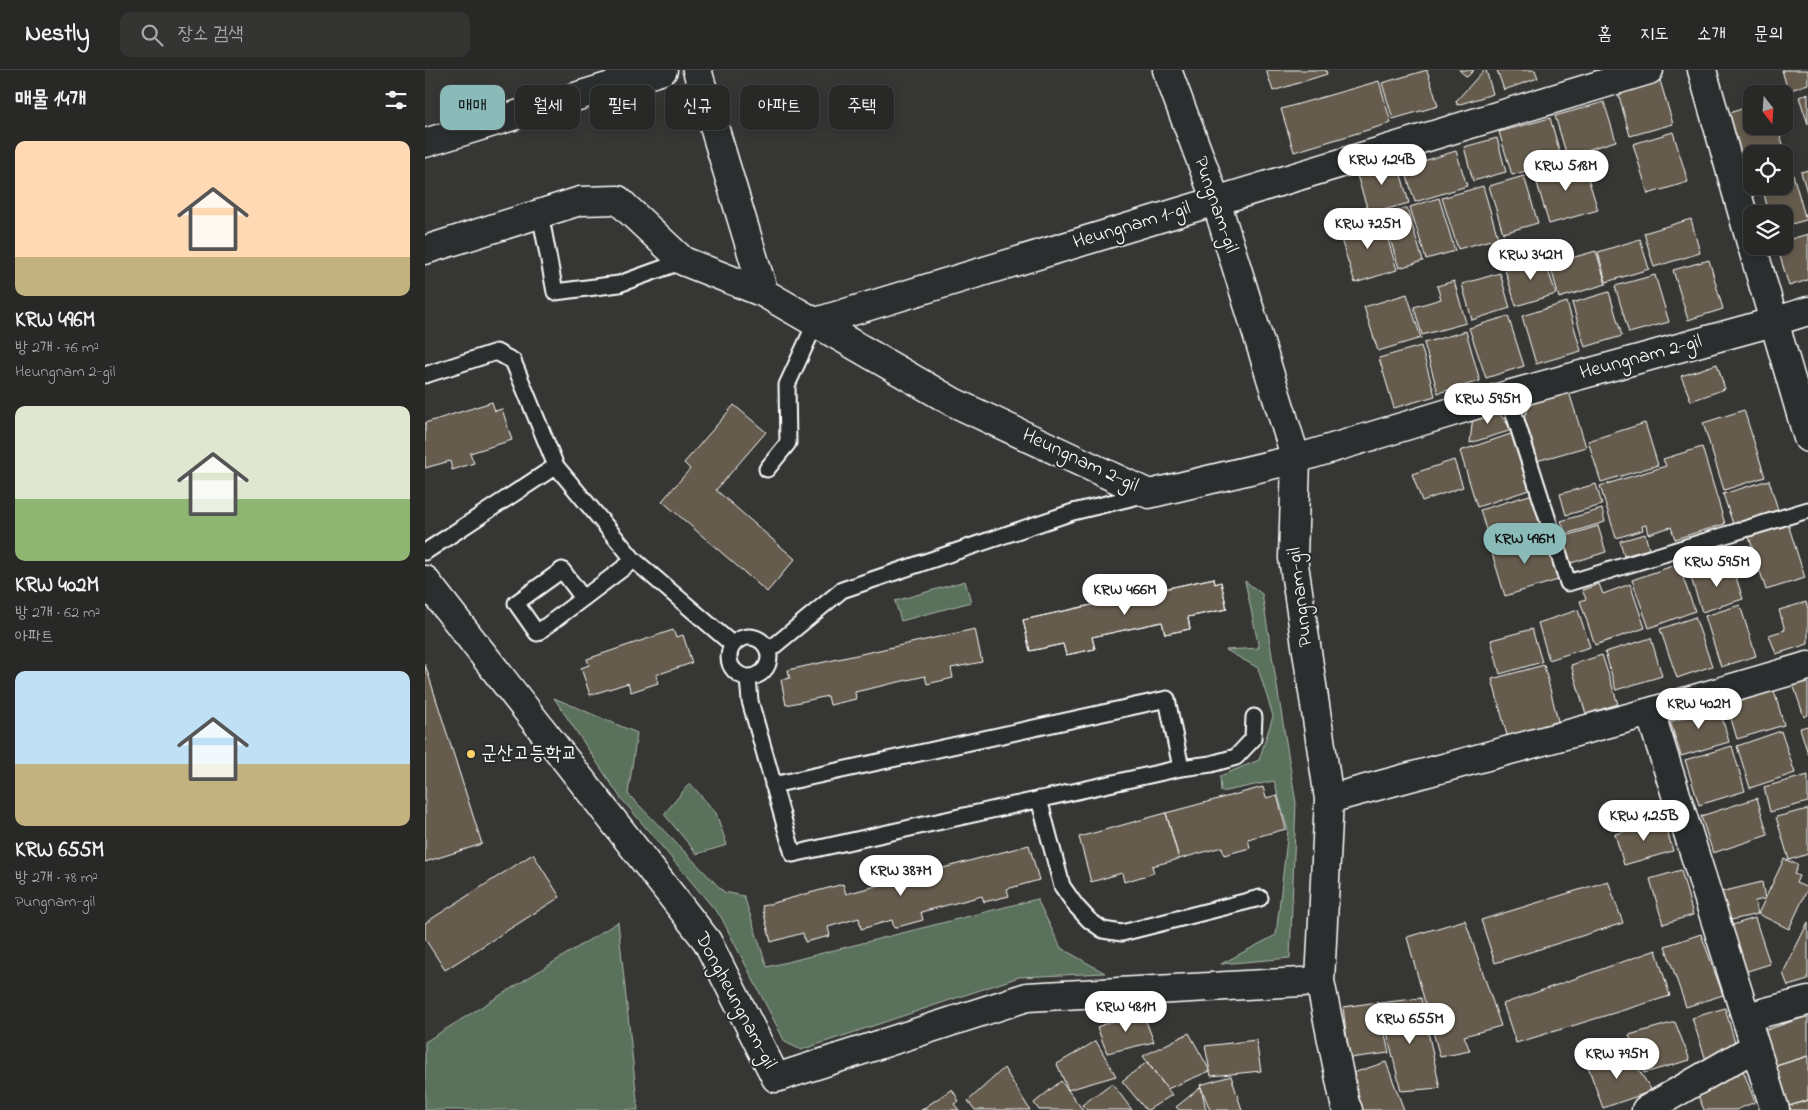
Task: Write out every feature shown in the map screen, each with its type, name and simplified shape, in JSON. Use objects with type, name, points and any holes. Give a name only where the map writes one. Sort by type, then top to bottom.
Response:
[{"type":"street","points":[[425,143],[663,70]]},
{"type":"street","points":[[697,70],[764,293]]},
{"type":"street","name":"Pungnam-gil","points":[[1167,70],[1216,201],[1296,459],[1293,558],[1329,799],[1320,981],[1345,1104],[1348,1110]]},
{"type":"street","name":"Heungnam 1-gil","points":[[816,322],[1649,70]]},
{"type":"street","points":[[1702,70],[1743,214]]},
{"type":"street","name":"Heungnam 2-gil","points":[[425,250],[580,201],[618,200],[683,261],[764,293],[953,402],[1149,494],[1296,459],[1507,395],[1808,311]]},
{"type":"street","points":[[1755,255],[1808,438]]},
{"type":"street","name":"Dongheungnam-gil","points":[[425,580],[707,941],[776,1078],[1027,997],[1320,981]]},
{"type":"street","points":[[1329,799],[1650,712],[1808,666]]},
{"type":"street","points":[[1650,712],[1775,1110]]},
{"type":"street","points":[[1747,1018],[1808,1001]]},
{"type":"street","points":[[1646,1110],[1755,1047]]},
{"type":"lane","points":[[540,213],[555,292],[619,284],[683,261]]},
{"type":"lane","points":[[767,469],[788,442],[787,385],[816,322]]},
{"type":"lane","points":[[425,375],[496,352],[513,361],[556,466],[635,560],[733,645]]},
{"type":"lane","points":[[1507,395],[1568,583],[1808,510]]},
{"type":"lane","points":[[425,552],[556,466]]},
{"type":"lane","points":[[768,651],[842,590],[1073,512],[1149,494]]},
{"type":"lane","points":[[583,598],[635,560]]},
{"type":"lane","points":[[741,638],[754,638],[765,645],[768,651],[768,664],[761,674],[748,678],[735,672],[731,667],[729,654],[733,645],[741,638]]},
{"type":"lane","points":[[748,678],[750,701],[793,854],[1237,757],[1253,739],[1254,717]]},
{"type":"lane","points":[[773,785],[1167,699],[1181,768]]},
{"type":"lane","points":[[1039,799],[1062,886],[1089,920],[1103,930],[1122,933],[1260,898]]},
{"type":"green space","points":[[965,581],[971,602],[901,621],[895,601]]},
{"type":"green space","points":[[1245,581],[1262,594],[1296,803],[1290,958],[1221,964],[1276,935],[1288,830],[1274,781],[1221,792],[1220,776],[1259,760],[1273,716],[1258,668],[1226,650],[1259,648]]},
{"type":"green space","points":[[554,698],[637,733],[628,794],[724,892],[744,896],[767,967],[1037,899],[1061,948],[1105,973],[1019,977],[801,1050],[785,1042],[721,917],[620,797]]},
{"type":"green space","points":[[690,783],[716,813],[727,845],[697,854],[664,814]]},
{"type":"green space","points":[[618,922],[638,1110],[425,1110],[425,1042]]},
{"type":"building","points":[[1266,70],[1326,70],[1327,74],[1273,91]]},
{"type":"building","points":[[1427,70],[1438,106],[1393,119],[1382,83]]},
{"type":"building","points":[[1459,70],[1474,70],[1467,77]]},
{"type":"building","points":[[1486,70],[1493,94],[1457,105],[1456,101]]},
{"type":"building","points":[[1497,70],[1535,70],[1538,78],[1504,90]]},
{"type":"building","points":[[1782,70],[1808,70],[1808,84],[1793,89],[1793,85],[1786,85]]},
{"type":"building","points":[[1659,77],[1673,124],[1630,136],[1617,89]]},
{"type":"building","points":[[1379,81],[1391,123],[1294,152],[1281,109]]},
{"type":"building","points":[[1808,94],[1808,124],[1799,97]]},
{"type":"building","points":[[1604,102],[1616,141],[1567,156],[1555,116]]},
{"type":"building","points":[[1743,109],[1743,135],[1780,135],[1783,145],[1743,145],[1743,160],[1741,161],[1726,114]]},
{"type":"building","points":[[1550,118],[1562,160],[1512,175],[1499,132]]},
{"type":"building","points":[[1673,132],[1688,182],[1648,194],[1633,144]]},
{"type":"building","points":[[1497,138],[1506,172],[1473,181],[1464,147]]},
{"type":"building","points":[[1456,151],[1467,186],[1415,202],[1404,167]]},
{"type":"building","points":[[1396,157],[1409,203],[1369,214],[1355,169]]},
{"type":"building","points":[[1582,159],[1598,210],[1549,224],[1534,173]]},
{"type":"building","points":[[1808,170],[1808,196],[1801,172]]},
{"type":"building","points":[[1793,174],[1806,220],[1793,224],[1793,205],[1767,205],[1764,195],[1793,195]]},
{"type":"building","points":[[1524,176],[1538,223],[1503,233],[1489,186]]},
{"type":"building","points":[[1483,186],[1498,238],[1458,249],[1442,198]]},
{"type":"building","points":[[1439,198],[1455,251],[1426,259],[1410,207]]},
{"type":"building","points":[[1407,208],[1423,261],[1399,268],[1383,215]]},
{"type":"building","points":[[1381,216],[1397,270],[1355,283],[1338,230]]},
{"type":"building","points":[[1691,219],[1700,253],[1654,267],[1644,233]]},
{"type":"building","points":[[1808,234],[1808,280],[1789,286],[1780,255],[1793,255],[1793,238]]},
{"type":"building","points":[[1640,239],[1649,269],[1606,282],[1598,252]]},
{"type":"building","points":[[1596,251],[1606,284],[1559,298],[1550,264]]},
{"type":"building","points":[[1542,252],[1556,294],[1516,306],[1505,270],[1529,263],[1528,257]]},
{"type":"building","points":[[1709,260],[1723,309],[1688,320],[1673,270]]},
{"type":"building","points":[[1500,273],[1510,308],[1472,320],[1462,284]]},
{"type":"building","points":[[1655,275],[1669,322],[1629,333],[1615,286]]},
{"type":"building","points":[[1454,281],[1466,323],[1422,335],[1414,307],[1441,299],[1437,286]]},
{"type":"building","points":[[1609,292],[1622,336],[1585,347],[1572,303]]},
{"type":"building","points":[[1407,294],[1421,338],[1378,351],[1364,307]]},
{"type":"building","points":[[1567,302],[1581,351],[1536,364],[1522,316]]},
{"type":"building","points":[[1508,316],[1524,366],[1486,378],[1469,328]]},
{"type":"building","points":[[1466,331],[1480,381],[1438,393],[1424,343]]},
{"type":"building","points":[[1421,346],[1435,396],[1394,408],[1379,358]]},
{"type":"building","points":[[1717,364],[1725,389],[1691,401],[1681,376]]},
{"type":"building","points":[[1569,392],[1586,447],[1533,462],[1521,421],[1532,403]]},
{"type":"building","points":[[492,402],[495,411],[502,409],[512,440],[470,453],[474,463],[452,470],[450,461],[425,468],[425,423]]},
{"type":"building","points":[[734,405],[766,432],[716,490],[795,559],[767,592],[662,501],[690,469],[684,463]]},
{"type":"building","points":[[1495,408],[1512,430],[1470,443],[1473,415]]},
{"type":"building","points":[[1744,410],[1765,477],[1724,490],[1703,423]]},
{"type":"building","points":[[1645,423],[1658,465],[1601,482],[1588,441]]},
{"type":"building","points":[[1514,433],[1532,489],[1477,507],[1460,451]]},
{"type":"building","points":[[1702,447],[1725,524],[1675,539],[1671,527],[1648,534],[1646,525],[1642,526],[1643,530],[1616,538],[1600,486],[1666,466],[1663,459]]},
{"type":"building","points":[[1454,460],[1463,487],[1422,501],[1412,474]]},
{"type":"building","points":[[1769,480],[1778,510],[1733,524],[1723,494]]},
{"type":"building","points":[[1596,484],[1602,505],[1566,515],[1560,494]]},
{"type":"building","points":[[1533,494],[1544,531],[1491,546],[1480,510]]},
{"type":"building","points":[[1602,509],[1605,522],[1566,534],[1561,521]]},
{"type":"building","points":[[1788,524],[1805,578],[1766,590],[1749,537]]},
{"type":"building","points":[[1598,526],[1606,552],[1571,563],[1563,537]]},
{"type":"building","points":[[1544,534],[1558,580],[1505,596],[1491,550]]},
{"type":"building","points":[[1645,534],[1649,549],[1624,556],[1620,541]]},
{"type":"building","points":[[1678,564],[1695,611],[1649,628],[1632,580]]},
{"type":"building","points":[[1732,565],[1743,599],[1702,612],[1691,578]]},
{"type":"building","points":[[1214,578],[1215,584],[1221,582],[1227,609],[1188,617],[1190,629],[1165,634],[1162,622],[1092,637],[1095,649],[1066,655],[1063,644],[1030,651],[1023,620]]},
{"type":"building","points":[[1214,578],[1215,584],[1221,582],[1227,609],[1188,617],[1190,629],[1165,634],[1162,622],[1092,637],[1095,649],[1066,655],[1063,644],[1030,651],[1023,620]]},
{"type":"building","points":[[1599,584],[1603,594],[1630,584],[1645,628],[1595,645],[1580,601],[1586,599],[1582,590]]},
{"type":"building","points":[[1806,602],[1808,609],[1808,644],[1776,654],[1769,635],[1785,630],[1779,610]]},
{"type":"building","points":[[1740,605],[1756,656],[1721,667],[1705,616]]},
{"type":"building","points":[[1578,610],[1590,647],[1549,660],[1538,623]]},
{"type":"building","points":[[1695,617],[1712,666],[1677,678],[1660,629]]},
{"type":"building","points":[[975,629],[982,662],[951,668],[953,678],[927,684],[925,676],[855,692],[856,699],[830,705],[828,696],[786,705],[781,680],[790,678],[788,670]]},
{"type":"building","points":[[1532,629],[1542,662],[1500,674],[1491,640]]},
{"type":"building","points":[[673,630],[676,637],[683,635],[692,663],[656,675],[658,683],[631,692],[628,683],[590,695],[581,668],[589,665],[587,659]]},
{"type":"building","points":[[1651,638],[1662,676],[1616,690],[1605,652]]},
{"type":"building","points":[[1602,655],[1618,704],[1586,714],[1571,665]]},
{"type":"building","points":[[425,664],[482,844],[425,862]]},
{"type":"building","points":[[1544,665],[1559,725],[1508,739],[1492,679]]},
{"type":"building","points":[[1808,673],[1808,715],[1804,717],[1791,678]]},
{"type":"building","points":[[1772,684],[1784,725],[1737,739],[1725,698]]},
{"type":"building","points":[[1718,703],[1729,742],[1681,756],[1669,718]]},
{"type":"building","points":[[1808,726],[1808,754],[1800,728]]},
{"type":"building","points":[[1781,731],[1795,773],[1750,788],[1737,746]]},
{"type":"building","points":[[1732,746],[1745,791],[1699,805],[1685,760]]},
{"type":"building","points":[[1808,775],[1808,802],[1770,812],[1764,787]]},
{"type":"building","points":[[1263,787],[1266,798],[1277,795],[1286,829],[1248,839],[1250,848],[1224,855],[1222,847],[1179,859],[1166,813]]},
{"type":"building","points":[[1757,798],[1768,835],[1713,853],[1701,816]]},
{"type":"building","points":[[1808,809],[1808,854],[1789,860],[1776,817]]},
{"type":"building","points":[[1166,813],[1179,859],[1152,866],[1154,873],[1124,882],[1122,873],[1091,882],[1079,837]]},
{"type":"building","points":[[1664,820],[1673,851],[1624,865],[1615,834]]},
{"type":"building","points":[[1029,845],[1039,880],[1007,889],[1009,896],[984,902],[982,896],[921,912],[923,920],[894,928],[892,920],[861,929],[859,918],[828,927],[830,936],[805,942],[803,933],[771,942],[762,906],[843,884],[846,894]]},
{"type":"building","points":[[533,854],[560,897],[445,970],[425,939],[425,923]]},
{"type":"building","points":[[1784,859],[1798,865],[1794,874],[1799,876],[1796,883],[1808,888],[1789,929],[1758,914]]},
{"type":"building","points":[[1681,870],[1693,915],[1663,924],[1650,879]]},
{"type":"building","points":[[1608,881],[1623,923],[1495,963],[1481,920]]},
{"type":"building","points":[[1762,882],[1765,899],[1755,901],[1758,914],[1727,921],[1721,892]]},
{"type":"building","points":[[1755,918],[1770,964],[1738,974],[1723,928]]},
{"type":"building","points":[[1465,920],[1501,1026],[1464,1036],[1470,1051],[1440,1057],[1407,937]]},
{"type":"building","points":[[1808,922],[1808,980],[1788,986],[1783,973]]},
{"type":"building","points":[[1701,934],[1723,995],[1686,1007],[1665,946]]},
{"type":"building","points":[[1656,950],[1670,996],[1516,1043],[1503,1004]]},
{"type":"building","points":[[1421,998],[1440,1088],[1401,1091],[1380,1003]]},
{"type":"building","points":[[1378,1002],[1389,1053],[1349,1058],[1343,1007]]},
{"type":"building","points":[[1725,1008],[1735,1043],[1707,1063],[1692,1018]]},
{"type":"building","points":[[1142,1011],[1154,1042],[1107,1053],[1097,1027]]},
{"type":"building","points":[[1808,1016],[1808,1056],[1776,1066],[1763,1031]]},
{"type":"building","points":[[1675,1022],[1690,1060],[1644,1073],[1629,1035]]},
{"type":"building","points":[[1189,1033],[1210,1071],[1167,1089],[1143,1056]]},
{"type":"building","points":[[1256,1040],[1261,1071],[1211,1076],[1205,1046]]},
{"type":"building","points":[[1096,1041],[1116,1076],[1068,1090],[1057,1064]]},
{"type":"building","points":[[1598,1056],[1616,1064],[1631,1057],[1652,1091],[1603,1108],[1586,1061]]},
{"type":"building","points":[[1808,1056],[1808,1100],[1789,1106],[1776,1066]]},
{"type":"building","points":[[1147,1062],[1172,1095],[1146,1110],[1122,1081]]},
{"type":"building","points":[[1386,1062],[1404,1110],[1362,1110],[1350,1074]]},
{"type":"building","points":[[1004,1068],[1030,1110],[975,1110],[968,1101]]},
{"type":"building","points":[[1743,1070],[1755,1102],[1736,1110],[1704,1110],[1695,1088]]},
{"type":"building","points":[[1231,1076],[1242,1110],[1210,1110],[1200,1085]]},
{"type":"building","points":[[1061,1081],[1083,1110],[1039,1110],[1034,1103]]},
{"type":"building","points":[[1112,1083],[1132,1110],[1087,1110],[1082,1105]]},
{"type":"building","points":[[1201,1087],[1206,1110],[1179,1110],[1176,1107]]},
{"type":"building","points":[[952,1089],[959,1101],[954,1104],[959,1110],[921,1110]]},
{"type":"building","points":[[1808,1100],[1808,1110],[1791,1110],[1789,1106]]},
{"type":"place","name":"군산고등학교","points":[[471,754]]}]
